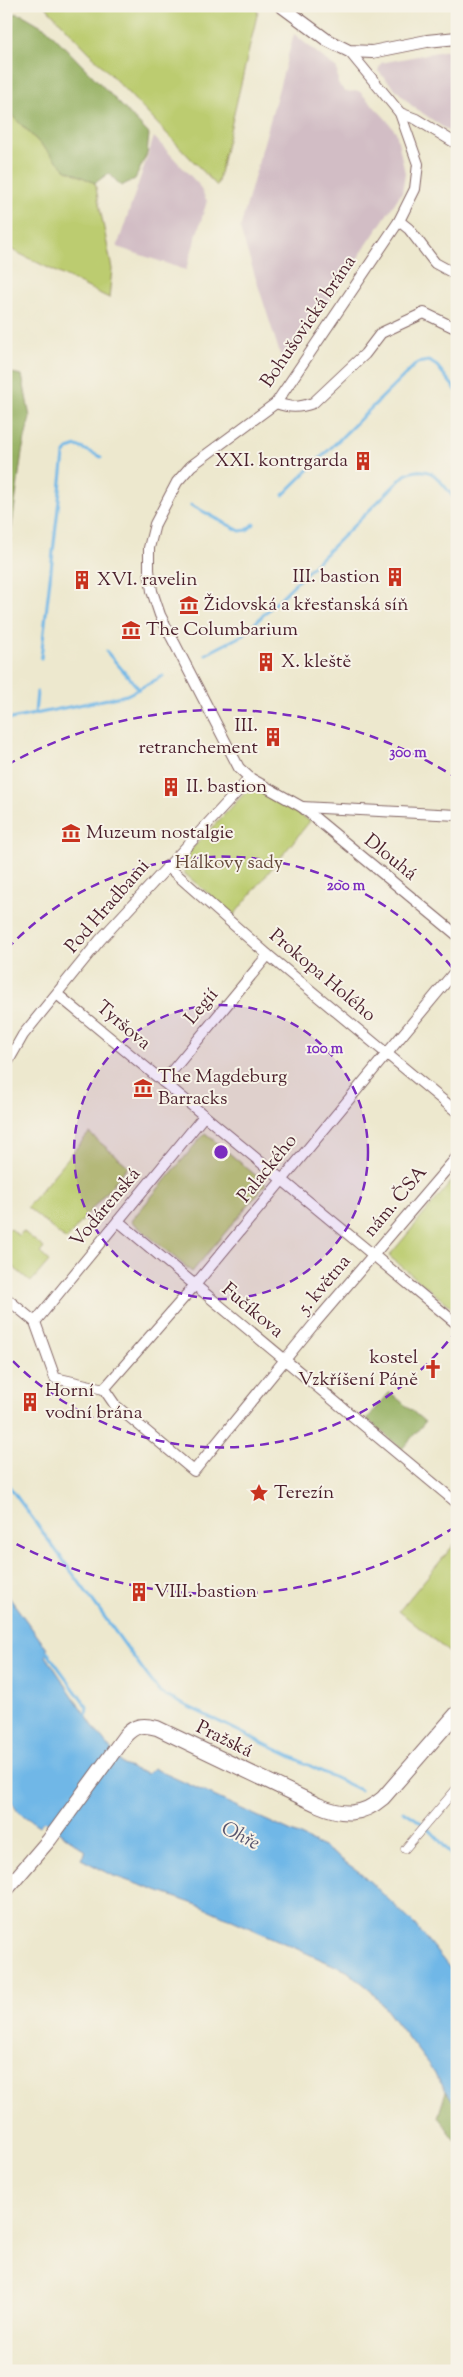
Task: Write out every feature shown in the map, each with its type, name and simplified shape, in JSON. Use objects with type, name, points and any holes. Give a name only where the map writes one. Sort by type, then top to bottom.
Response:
[{"type":"main road","name":"Pražská","points":[[6,1890],[49,1840],[125,1736],[131,1730],[142,1725],[157,1728],[318,1806],[332,1811],[355,1813],[369,1809],[383,1798],[457,1713]]},
{"type":"street","points":[[281,6],[327,40],[349,50],[372,52],[427,40],[457,38]]},
{"type":"street","name":"Bohušovická brána","points":[[250,778],[239,768],[164,626],[152,591],[149,570],[149,548],[155,524],[164,502],[177,482],[191,466],[276,403],[399,221],[415,189],[418,164],[400,113],[349,50]]},
{"type":"street","points":[[400,113],[416,119],[457,144]]},
{"type":"street","points":[[399,221],[409,229],[435,263],[455,271]]},
{"type":"street","points":[[276,403],[288,408],[313,403],[365,354],[381,333],[417,315],[424,313],[457,329]]},
{"type":"street","name":"Dlouhá","points":[[250,778],[302,807],[457,935]]},
{"type":"street","name":"Pod Hradbami","points":[[6,1066],[10,1055],[23,1035],[58,995],[100,940],[250,778]]},
{"type":"street","points":[[302,807],[457,816]]},
{"type":"street","name":"Prokopa Holého","points":[[167,866],[268,954],[457,1112]]},
{"type":"street","name":"Legií","points":[[163,1082],[268,954]]},
{"type":"street","name":"Palackého","points":[[104,1389],[194,1285],[457,969]]},
{"type":"street","name":"Tyršova","points":[[58,995],[373,1256]]},
{"type":"street","name":"Vodárenská","points":[[35,1322],[204,1116]]},
{"type":"street","name":"nám. ČSA","points":[[457,1157],[373,1256],[457,1324]]},
{"type":"street","name":"Fučíkova","points":[[118,1221],[457,1503]]},
{"type":"street","name":"5. května","points":[[285,1361],[373,1256]]},
{"type":"street","points":[[6,1298],[35,1322],[55,1378],[104,1389],[116,1405],[194,1471],[285,1361]]},
{"type":"street","points":[[405,1849],[457,1788]]},
{"type":"shaded area","points":[[294,34],[337,69],[338,84],[346,92],[359,91],[385,118],[396,132],[405,173],[402,192],[325,307],[320,303],[310,317],[316,321],[290,359],[281,357],[240,229]]},
{"type":"shaded area","points":[[448,50],[457,51],[457,137],[411,105],[378,71],[381,63]]},
{"type":"shaded area","points":[[154,137],[198,184],[207,201],[186,270],[117,247]]},
{"type":"green space","points":[[45,6],[253,6],[258,11],[217,186]]},
{"type":"green space","points":[[6,12],[23,15],[47,29],[149,134],[147,154],[135,179],[121,186],[109,173],[95,183],[65,169],[6,109]]},
{"type":"green space","points":[[6,109],[65,169],[95,183],[112,269],[109,298],[6,247]]},
{"type":"green space","points":[[6,372],[22,375],[30,417],[22,452],[6,570]]},
{"type":"green space","name":"Hálkovy sady","points":[[259,790],[310,821],[234,915],[185,874],[182,859],[245,793]]},
{"type":"green space","points":[[89,1133],[128,1166],[66,1240],[27,1207]]},
{"type":"green space","points":[[205,1133],[266,1184],[192,1272],[131,1221]]},
{"type":"green space","points":[[457,1175],[457,1312],[389,1256]]},
{"type":"green space","points":[[10,1228],[19,1236],[23,1231],[44,1248],[40,1253],[49,1261],[31,1282],[6,1261],[6,1232]]},
{"type":"green space","points":[[390,1392],[425,1422],[402,1449],[367,1419]]},
{"type":"green space","points":[[457,1541],[457,1659],[399,1611]]},
{"type":"green space","points":[[446,2091],[457,2107],[457,2142],[438,2117]]},
{"type":"water","name":"Ohře","points":[[6,1593],[47,1649],[46,1656],[97,1732],[123,1765],[147,1774],[153,1768],[324,1847],[362,1874],[415,1925],[457,1977],[457,2107],[429,2065],[371,1990],[347,1971],[203,1907],[114,1876],[81,1859],[86,1851],[44,1821],[39,1826],[18,1812],[6,1793]]},
{"type":"waterway","points":[[283,495],[417,363],[429,361],[437,366],[457,391]]},
{"type":"waterway","points":[[41,658],[64,455],[68,449],[77,446],[101,457]]},
{"type":"waterway","points":[[206,654],[243,635],[405,475],[415,471],[430,472],[441,481],[457,502]]},
{"type":"waterway","points":[[191,505],[240,531],[247,530],[254,524]]},
{"type":"waterway","points":[[106,651],[139,689]]},
{"type":"waterway","points":[[6,720],[127,695],[163,676]]},
{"type":"waterway","points":[[35,714],[37,692]]},
{"type":"waterway","points":[[6,1482],[160,1693],[360,1790]]},
{"type":"waterway","points":[[47,1652],[87,1707],[86,1716]]},
{"type":"waterway","points":[[403,1811],[420,1822],[433,1834],[457,1863]]},
{"type":"place","name":"XXI. kontrgarda","points":[[363,461]]},
{"type":"place","name":"III. bastion","points":[[395,577]]},
{"type":"place","name":"XVI. ravelin","points":[[82,580]]},
{"type":"place","name":"Židovská a křesťanská síň","points":[[189,605]]},
{"type":"place","name":"The Columbarium","points":[[131,630]]},
{"type":"place","name":"X. kleště","points":[[266,662]]},
{"type":"place","name":"III. retranchement","points":[[273,737]]},
{"type":"place","name":"II. bastion","points":[[171,787]]},
{"type":"place","name":"Muzeum nostalgie","points":[[71,833]]},
{"type":"place","name":"The Magdeburg Barracks","points":[[143,1088]]},
{"type":"place","name":"kostel Vzkříšení Páně","points":[[433,1369]]},
{"type":"place","name":"Horní vodní brána","points":[[30,1402]]},
{"type":"place","name":"Terezín","points":[[259,1493]]},
{"type":"place","name":"VIII. bastion","points":[[139,1592]]}]
